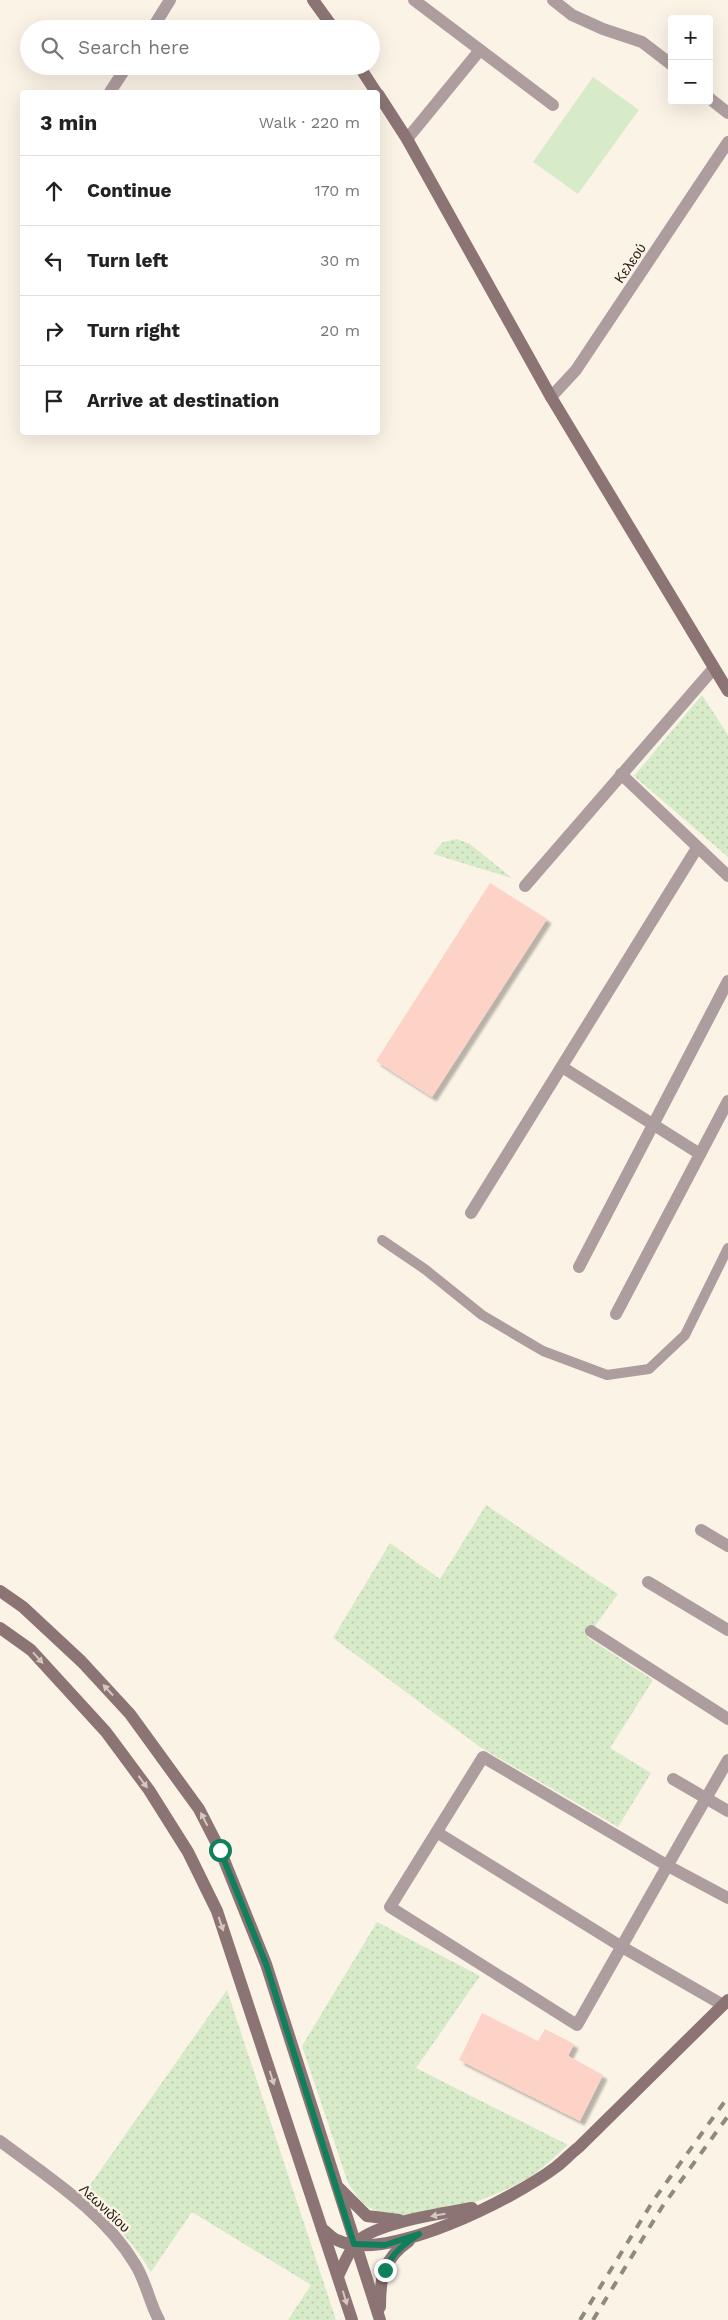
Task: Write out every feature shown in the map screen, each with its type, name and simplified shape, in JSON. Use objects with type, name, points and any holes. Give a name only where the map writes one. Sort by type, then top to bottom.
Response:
[{"type":"street","points":[[158,20],[170,0]]},
{"type":"street","points":[[313,0],[327,20]]},
{"type":"street","points":[[414,0],[553,105]]},
{"type":"street","points":[[553,0],[572,14],[603,29],[642,42],[668,62]]},
{"type":"street","points":[[407,139],[480,50]]},
{"type":"street","points":[[111,90],[121,75]]},
{"type":"street","points":[[365,75],[375,90]]},
{"type":"street","points":[[380,98],[407,139],[551,397],[728,691]]},
{"type":"street","points":[[713,101],[728,113]]},
{"type":"street","name":"Κελεού","points":[[551,397],[576,370],[728,142]]},
{"type":"street","points":[[525,886],[714,668]]},
{"type":"street","points":[[621,774],[728,876]]},
{"type":"street","points":[[472,1213],[697,848]]},
{"type":"street","points":[[580,1267],[728,982]]},
{"type":"street","points":[[562,1067],[700,1154]]},
{"type":"street","points":[[616,1314],[728,1101]]},
{"type":"street","points":[[700,1530],[728,1546]]},
{"type":"street","points":[[648,1582],[728,1630]]},
{"type":"street","points":[[0,1591],[23,1607],[82,1662],[130,1714],[199,1809],[220,1850],[266,1964],[354,2244],[380,2319]]},
{"type":"street","points":[[0,1628],[31,1650],[106,1732],[149,1790],[188,1852],[216,1911],[352,2320]]},
{"type":"street","points":[[591,1631],[728,1719]]},
{"type":"street","points":[[728,1760],[706,1798],[668,1866],[622,1947],[577,2025],[390,1907],[438,1833],[483,1757],[668,1866],[728,1898]]},
{"type":"street","points":[[673,1779],[728,1811]]},
{"type":"street","points":[[322,2229],[337,2240],[354,2244],[385,2245],[447,2225],[494,2204],[557,2166],[726,2002],[622,1947],[438,1833]]},
{"type":"street","name":"Λεωνιδίου","points":[[0,2141],[78,2201],[115,2234],[136,2265],[159,2320]]},
{"type":"street","points":[[337,2185],[366,2216],[392,2220],[417,2219]]},
{"type":"street","points":[[338,2276],[354,2244],[376,2230],[417,2219],[494,2204]]},
{"type":"street","points":[[380,2319],[380,2281],[389,2259],[399,2248],[419,2234]]},
{"type":"lane","points":[[382,1240],[426,1270],[489,1320],[543,1351],[607,1374],[649,1370],[685,1335],[728,1248]]},
{"type":"green space","points":[[593,77],[639,110],[578,194],[533,162]]},
{"type":"green space","points":[[702,695],[728,735],[728,857],[634,776]]},
{"type":"green space","points":[[457,839],[470,844],[512,878],[433,854],[443,842]]},
{"type":"green space","points":[[486,1505],[618,1594],[587,1637],[653,1680],[610,1748],[651,1773],[618,1827],[480,1747],[333,1638],[390,1543],[440,1579]]},
{"type":"green space","points":[[377,1922],[480,1976],[416,2068],[568,2145],[530,2177],[475,2202],[431,2214],[410,2216],[391,2215],[370,2208],[359,2198],[348,2183],[302,2046]]},
{"type":"green space","points":[[227,1990],[336,2320],[288,2320],[311,2285],[192,2212],[151,2272],[120,2231],[83,2195]]},
{"type":"building","points":[[490,883],[547,919],[432,1097],[376,1061]]},
{"type":"building","points":[[482,2013],[538,2041],[545,2029],[574,2044],[568,2056],[603,2075],[580,2121],[459,2060]]},
{"type":"railway","points":[[580,2320],[653,2201],[728,2097]]},
{"type":"railway","points":[[593,2320],[662,2207],[728,2116]]},
{"type":"route","points":[[220,1850],[266,1964],[354,2244],[369,2246],[385,2245],[419,2234],[399,2248],[389,2259],[385,2270]]}]
